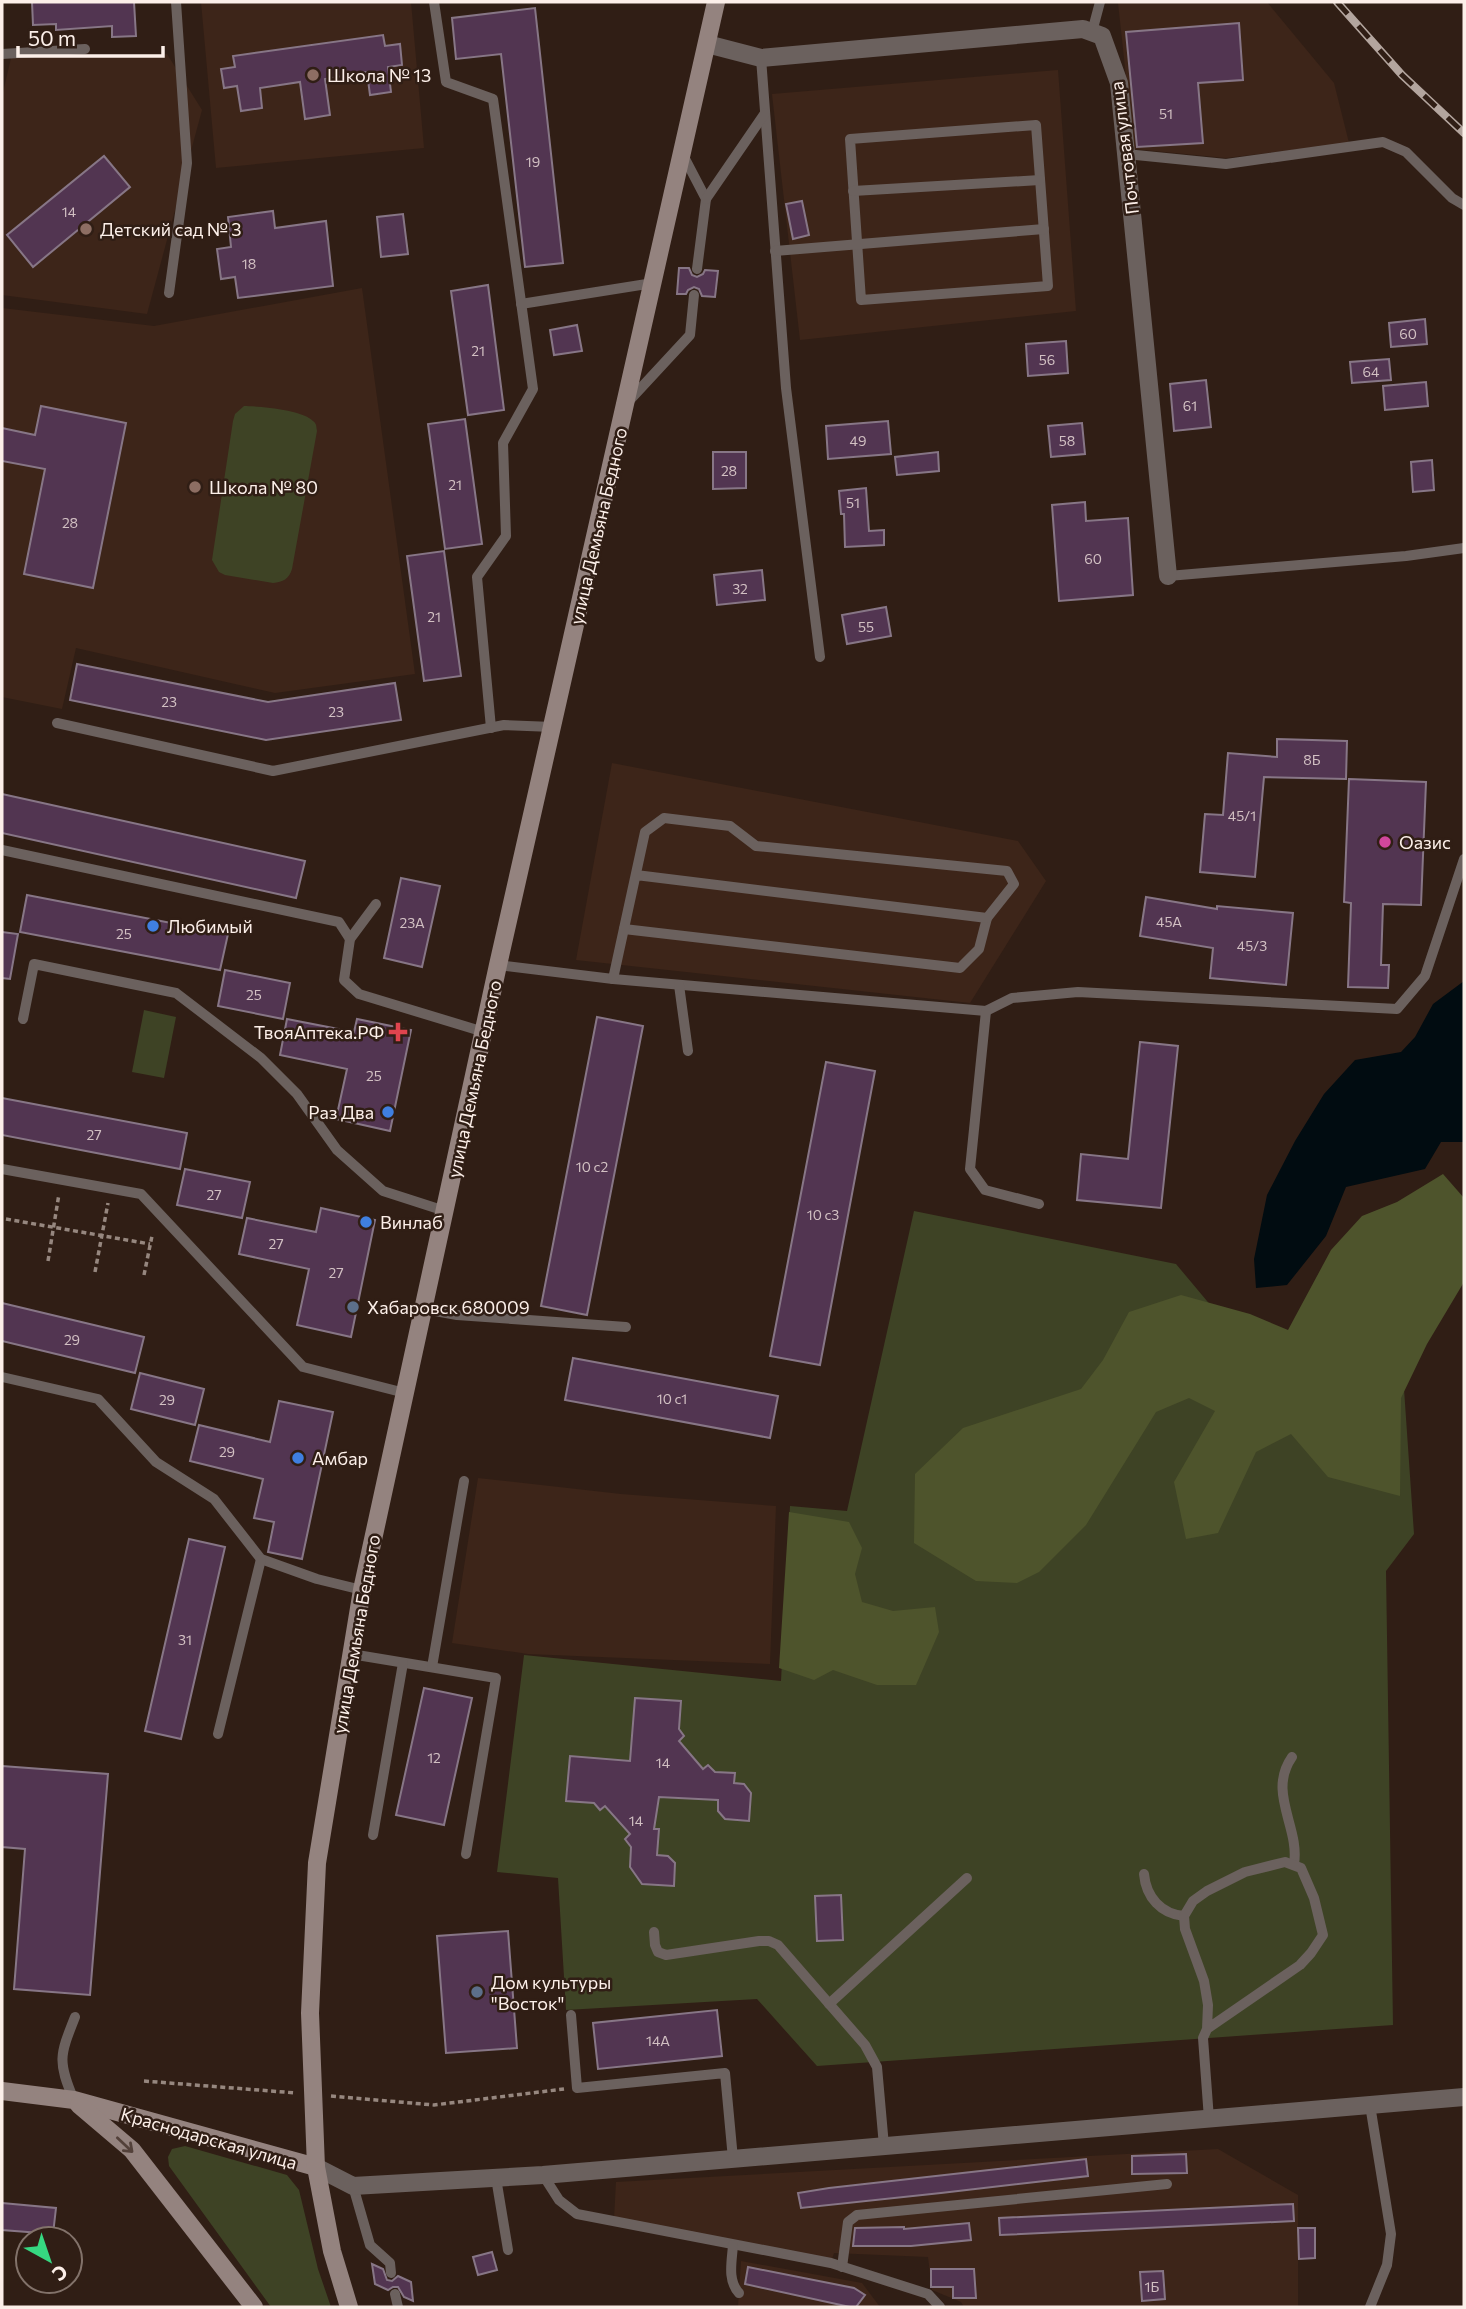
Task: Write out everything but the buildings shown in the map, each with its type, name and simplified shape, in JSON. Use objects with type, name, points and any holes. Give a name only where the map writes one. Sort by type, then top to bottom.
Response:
[{"type":"main road","name":"улица Демьяна Бедного","points":[[316,2167],[310,2013],[317,1863],[362,1590],[498,965],[716,2]]},
{"type":"main road","name":"Краснодарская улица","points":[[2,2091],[74,2100],[316,2167],[332,2251],[349,2307]]},
{"type":"main road","points":[[74,2100],[132,2150],[254,2307]]},
{"type":"street","points":[[707,44],[761,58],[1083,29],[1092,32]]},
{"type":"street","name":"Почтовая улица","points":[[1092,32],[1102,36],[1119,83],[1168,576]]},
{"type":"street","points":[[316,2167],[353,2186],[496,2178],[1464,2097]]},
{"type":"lane","points":[[169,292],[187,163],[176,2]]},
{"type":"lane","points":[[434,2],[446,82],[493,99],[533,389],[503,443],[506,536],[477,577],[491,728]]},
{"type":"lane","points":[[1092,32],[1100,2]]},
{"type":"lane","points":[[2,54],[85,49]]},
{"type":"lane","points":[[761,58],[786,388],[820,657]]},
{"type":"lane","points":[[697,269],[706,199],[765,113]]},
{"type":"lane","points":[[1036,125],[1048,286],[861,300],[853,191],[850,139],[1036,125]]},
{"type":"lane","points":[[1126,154],[1226,164],[1383,142],[1406,152],[1452,198],[1464,205]]},
{"type":"lane","points":[[682,153],[706,199]]},
{"type":"lane","points":[[853,191],[1040,180]]},
{"type":"lane","points":[[775,251],[1044,229]]},
{"type":"lane","points":[[522,304],[653,282]]},
{"type":"lane","points":[[625,405],[690,335],[694,295]]},
{"type":"lane","points":[[1168,576],[1406,556],[1464,548]]},
{"type":"lane","points":[[58,723],[273,771],[504,725],[553,727]]},
{"type":"lane","points":[[613,979],[645,832],[664,818],[730,826],[756,846],[1007,871],[1014,884],[987,918],[979,949],[960,968],[624,929]]},
{"type":"lane","points":[[2,850],[339,922],[350,939]]},
{"type":"lane","points":[[498,965],[613,979],[986,1011],[1013,998],[1078,992],[1397,1009],[1425,976],[1464,859]]},
{"type":"lane","points":[[636,875],[987,918]]},
{"type":"lane","points":[[376,904],[350,939],[344,980],[359,994],[484,1032]]},
{"type":"lane","points":[[23,1019],[34,964],[176,993],[261,1058],[297,1094],[337,1150],[383,1191],[445,1211]]},
{"type":"lane","points":[[679,985],[688,1051]]},
{"type":"lane","points":[[986,1011],[970,1169],[985,1189],[1039,1204]]},
{"type":"lane","points":[[2,1169],[141,1194],[303,1367],[405,1393]]},
{"type":"lane","points":[[424,1309],[457,1315],[626,1327]]},
{"type":"lane","points":[[2,1377],[98,1399],[156,1462],[214,1499],[261,1559],[317,1579],[362,1590]]},
{"type":"lane","points":[[432,1667],[464,1481]]},
{"type":"lane","points":[[218,1734],[261,1559]]},
{"type":"lane","points":[[351,1654],[496,1678],[466,1854]]},
{"type":"lane","points":[[373,1835],[403,1663]]},
{"type":"lane","points":[[1292,1756],[1282,1774],[1287,1820],[1295,1855],[1294,1864]]},
{"type":"lane","points":[[1207,2029],[1300,1965],[1323,1936],[1307,1878],[1301,1868],[1294,1864],[1286,1862],[1245,1872],[1193,1901],[1184,1916],[1185,1929],[1204,1980],[1208,2006],[1207,2029],[1203,2038],[1209,2119]]},
{"type":"lane","points":[[1144,1874],[1150,1895],[1161,1908],[1171,1914],[1184,1916]]},
{"type":"lane","points":[[829,2004],[967,1878]]},
{"type":"lane","points":[[654,1933],[658,1952],[666,1955],[769,1941],[778,1945],[873,2056],[877,2067],[884,2146]]},
{"type":"lane","points":[[570,2015],[577,2088],[725,2073],[733,2159]]},
{"type":"lane","points":[[74,2100],[64,2077],[62,2051],[75,2017]]},
{"type":"lane","points":[[1370,2105],[1391,2234],[1387,2265],[1370,2307]]},
{"type":"lane","points":[[543,2175],[559,2200],[577,2214],[842,2267],[928,2294],[940,2307]]},
{"type":"lane","points":[[496,2178],[508,2250]]},
{"type":"lane","points":[[842,2267],[848,2222],[857,2215],[1167,2184]]},
{"type":"lane","points":[[353,2186],[370,2245],[390,2263],[391,2273]]},
{"type":"lane","points":[[733,2245],[731,2275],[734,2287],[739,2293]]},
{"type":"lane","points":[[395,2294],[398,2307]]},
{"type":"path","points":[[48,1261],[59,1192]]},
{"type":"path","points":[[95,1272],[108,1201]]},
{"type":"path","points":[[6,1219],[150,1244]]},
{"type":"path","points":[[144,1275],[152,1236]]},
{"type":"path","points":[[144,2081],[434,2105],[577,2088]]},
{"type":"shaded area","name":"Школа № 13","points":[[201,2],[411,2],[424,148],[216,168]]},
{"type":"shaded area","points":[[1267,2],[1334,83],[1349,143],[1226,158],[1134,149],[1118,3]]},
{"type":"shaded area","name":"Детский сад № 3","points":[[167,54],[202,110],[147,314],[2,295],[2,97],[11,58]]},
{"type":"shaded area","points":[[1058,70],[1076,311],[800,340],[772,94]]},
{"type":"shaded area","name":"Школа № 80","points":[[362,288],[415,674],[275,693],[76,648],[62,709],[2,697],[2,308],[154,326]]},
{"type":"shaded area","points":[[612,763],[1018,841],[1046,881],[970,1003],[576,960]]},
{"type":"shaded area","points":[[1464,981],[1464,1142],[1441,1142],[1425,1169],[1346,1187],[1326,1236],[1287,1285],[1256,1288],[1254,1259],[1267,1195],[1295,1141],[1324,1094],[1355,1060],[1401,1052],[1415,1037],[1433,1004]]},
{"type":"shaded area","points":[[478,1478],[621,1494],[776,1506],[770,1664],[528,1654],[452,1643]]},
{"type":"shaded area","points":[[1218,2149],[1298,2195],[1298,2307],[964,2307],[961,2302],[932,2290],[928,2257],[834,2253],[832,2259],[614,2219],[616,2182]]},
{"type":"shaded area","points":[[741,2261],[862,2283],[880,2307],[738,2307]]},
{"type":"green space","points":[[244,406],[280,409],[300,414],[315,423],[317,431],[292,569],[287,578],[277,583],[225,575],[219,572],[212,560],[233,421],[235,414]]},
{"type":"green space","points":[[144,1010],[176,1017],[164,1078],[132,1072]]},
{"type":"green space","points":[[1443,1174],[1464,1198],[1464,1282],[1427,1344],[1401,1398],[1400,1496],[1328,1477],[1291,1434],[1256,1452],[1218,1533],[1186,1539],[1174,1482],[1215,1411],[1189,1398],[1156,1412],[1086,1525],[1039,1572],[1017,1583],[976,1581],[914,1543],[915,1474],[963,1428],[1081,1389],[1103,1360],[1129,1312],[1181,1295],[1250,1314],[1288,1330],[1331,1250],[1362,1216],[1397,1202]]},
{"type":"green space","points":[[914,1211],[1176,1264],[1269,1375],[1404,1389],[1414,1534],[1386,1571],[1393,2025],[817,2066],[757,1999],[566,2010],[558,1878],[497,1872],[524,1655],[781,1681],[790,1506],[847,1511]]},
{"type":"green space","points":[[789,1512],[849,1522],[862,1548],[855,1574],[862,1602],[893,1611],[935,1607],[939,1632],[916,1685],[877,1685],[833,1670],[814,1680],[779,1668]]},
{"type":"green space","points":[[185,2146],[287,2175],[299,2190],[318,2269],[331,2307],[271,2307],[169,2166],[168,2157],[172,2149]]},
{"type":"railway","points":[[1337,2],[1402,75],[1464,133]]},
{"type":"place","name":"Школа № 13","points":[[313,75]]},
{"type":"place","name":"Детский сад № 3","points":[[86,229]]},
{"type":"place","name":"Школа № 80","points":[[195,487]]},
{"type":"place","name":"Оазис","points":[[1385,842]]},
{"type":"place","name":"Любимый","points":[[153,926]]},
{"type":"place","name":"ТвояАптека.РФ","points":[[398,1032]]},
{"type":"place","name":"Раз Два","points":[[388,1112]]},
{"type":"place","name":"Винлаб","points":[[366,1222]]},
{"type":"place","name":"Хабаровск 680009","points":[[353,1307]]},
{"type":"place","name":"Амбар","points":[[298,1458]]},
{"type":"place","name":"Дом культуры \"Восток\"","points":[[477,1992]]}]
